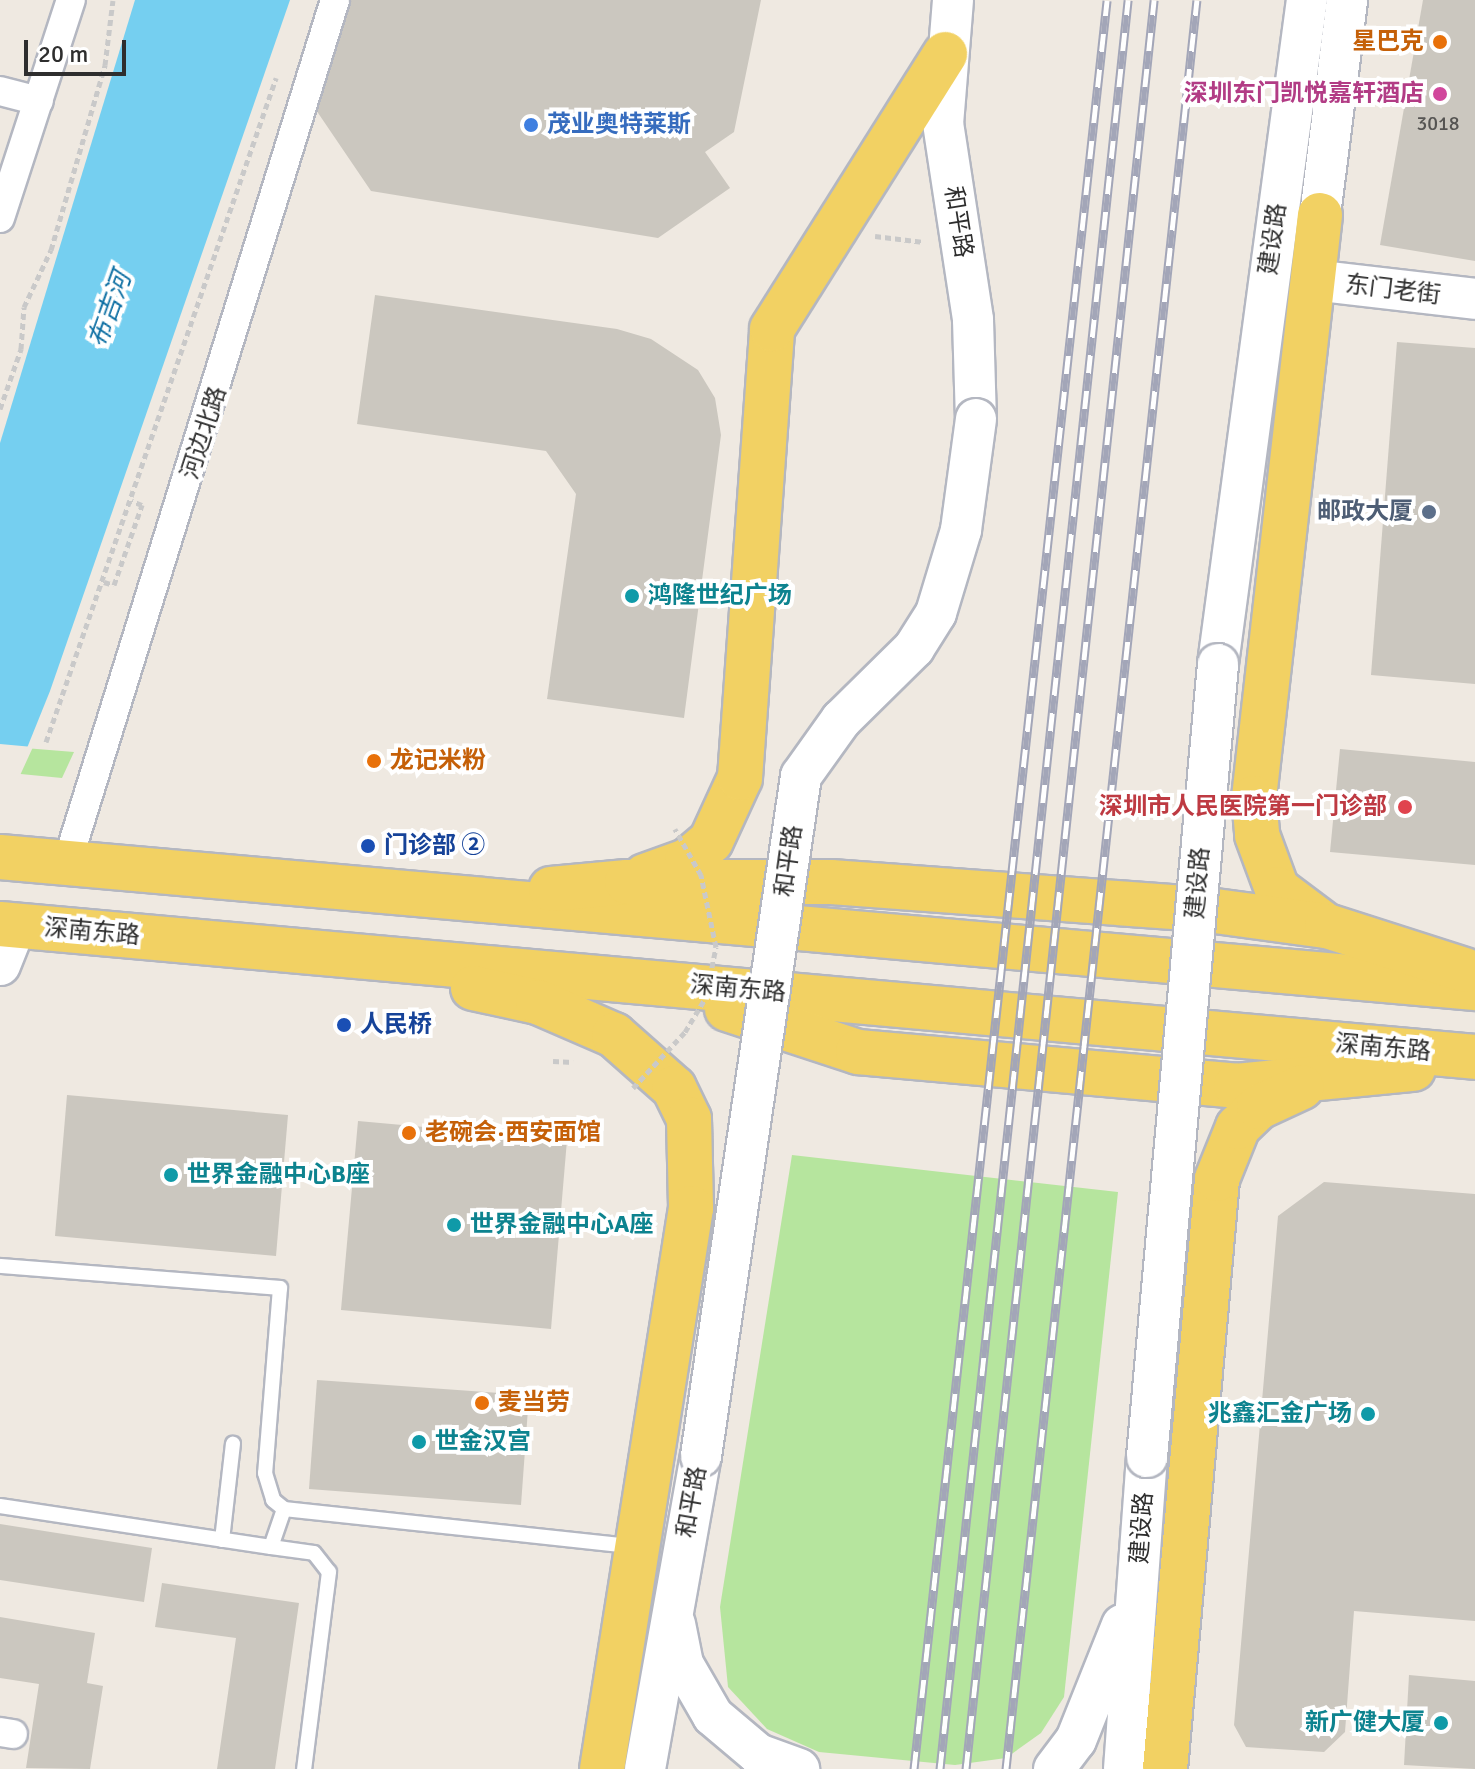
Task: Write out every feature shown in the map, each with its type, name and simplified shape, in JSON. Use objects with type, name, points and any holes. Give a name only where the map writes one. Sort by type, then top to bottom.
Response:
[{"type":"main road","name":"和平路","points":[[645,1769],[701,1456],[801,776],[841,720],[914,648],[936,613],[961,530],[976,419],[973,320],[943,123],[945,54],[953,0]]},
{"type":"main road","points":[[1286,0],[1299,55]]},
{"type":"main road","name":"建设路","points":[[1124,1769],[1147,1457],[1218,664],[1307,0]]},
{"type":"main road","name":"建设路","points":[[1320,215],[1347,0]]},
{"type":"main road","points":[[627,882],[695,856],[731,806],[743,762],[772,329],[945,54]]},
{"type":"main road","points":[[1320,215],[1254,798],[1257,835],[1277,889],[1327,926]]},
{"type":"main road","name":"东门老街","points":[[1312,280],[1475,299]]},
{"type":"main road","points":[[7,858],[433,899],[1475,988]]},
{"type":"main road","points":[[433,899],[627,882],[831,882],[1208,910],[1327,926],[1475,973]]},
{"type":"main road","points":[[0,965],[8,924]]},
{"type":"main road","name":"深南东路","points":[[8,924],[1475,1059]]},
{"type":"main road","points":[[314,953],[538,1002],[614,1035],[674,1088],[689,1119],[691,1208],[602,1769]]},
{"type":"main road","points":[[641,980],[858,1052],[1236,1086],[1327,1079],[1475,1059]]},
{"type":"main road","points":[[1165,1769],[1217,1179],[1238,1127],[1259,1107],[1327,1079]]},
{"type":"main road","points":[[1054,1769],[1095,1698],[1138,1580]]},
{"type":"main road","points":[[673,1608],[683,1664],[713,1716],[758,1754],[799,1769]]},
{"type":"street","points":[[0,218],[71,0]]},
{"type":"street","name":"河边北路","points":[[67,863],[335,0]]},
{"type":"street","points":[[0,91],[39,101]]},
{"type":"lane","points":[[0,1266],[280,1288],[265,1473],[273,1500],[284,1509],[636,1546]]},
{"type":"lane","points":[[222,1540],[233,1444]]},
{"type":"lane","points":[[0,1506],[314,1553],[329,1572],[304,1769]]},
{"type":"lane","points":[[271,1547],[284,1509]]},
{"type":"path","points":[[0,409],[21,349],[24,307],[51,250],[105,65],[111,1]]},
{"type":"path","points":[[46,742],[132,501],[270,87],[284,67]]},
{"type":"path","points":[[864,234],[939,244]]},
{"type":"path","points":[[104,582],[114,585],[142,505],[132,501]]},
{"type":"path","points":[[633,1088],[685,1032],[706,997],[716,947],[701,875],[675,829]]},
{"type":"green space","points":[[0,746],[74,752],[62,778],[0,772]]},
{"type":"green space","points":[[792,1155],[1118,1192],[1064,1697],[1041,1733],[1006,1758],[955,1765],[819,1752],[767,1729],[728,1687],[720,1607]]},
{"type":"water","name":"布吉河","points":[[135,0],[290,0],[50,691],[0,815],[0,443]]},
{"type":"pier","points":[[0,744],[33,747],[0,819]]},
{"type":"building","name":"茂业奥特莱斯","points":[[349,0],[761,0],[734,132],[705,152],[730,188],[658,238],[371,191],[314,107]]},
{"type":"building","points":[[1423,0],[1475,0],[1475,261],[1380,245]]},
{"type":"building","name":"鸿隆世纪广场","points":[[375,295],[617,329],[651,339],[698,370],[715,398],[721,435],[684,718],[547,699],[576,494],[546,451],[357,424]]},
{"type":"building","name":"邮政大厦","points":[[1397,342],[1475,348],[1475,684],[1371,675]]},
{"type":"building","name":"深圳市人民医院第一门诊部","points":[[1340,749],[1475,762],[1475,865],[1330,852]]},
{"type":"building","name":"世界金融中心B座","points":[[67,1095],[288,1115],[276,1256],[55,1236]]},
{"type":"building","name":"世界金融中心A座","points":[[358,1121],[567,1140],[551,1329],[341,1310]]},
{"type":"building","name":"兆鑫汇金广场","points":[[1324,1182],[1475,1194],[1475,1621],[1354,1611],[1345,1732],[1324,1752],[1246,1747],[1234,1725],[1278,1216]]},
{"type":"building","name":"世金汉宫","points":[[317,1380],[529,1395],[521,1505],[309,1489]]},
{"type":"building","points":[[0,1524],[152,1548],[144,1602],[0,1580]]},
{"type":"building","points":[[162,1583],[299,1603],[275,1769],[217,1769],[236,1638],[155,1627]]},
{"type":"building","points":[[0,1617],[95,1633],[87,1683],[103,1686],[90,1769],[26,1768],[39,1684],[0,1678]]},
{"type":"building","name":"新广健大厦","points":[[1409,1675],[1475,1681],[1475,1769],[1404,1765]]},
{"type":"railway","points":[[914,1769],[1107,0]]},
{"type":"railway","points":[[940,1769],[1128,0]]},
{"type":"railway","points":[[966,1769],[1154,0]]},
{"type":"railway","points":[[1006,1769],[1197,0]]},
{"type":"place","name":"星巴克","points":[[1440,42]]},
{"type":"place","name":"深圳东门凯悦嘉轩酒店","points":[[1440,94]]},
{"type":"place","name":"茂业奥特莱斯","points":[[531,125]]},
{"type":"place","name":"邮政大厦","points":[[1429,512]]},
{"type":"place","name":"鸿隆世纪广场","points":[[632,596]]},
{"type":"place","name":"龙记米粉","points":[[374,761]]},
{"type":"place","name":"深圳市人民医院第一门诊部","points":[[1405,807]]},
{"type":"place","name":"门诊部 ②","points":[[368,846]]},
{"type":"place","name":"人民桥","points":[[344,1025]]},
{"type":"place","name":"老碗会·西安面馆","points":[[409,1133]]},
{"type":"place","name":"世界金融中心B座","points":[[171,1175]]},
{"type":"place","name":"世界金融中心A座","points":[[454,1225]]},
{"type":"place","name":"麦当劳","points":[[482,1403]]},
{"type":"place","name":"兆鑫汇金广场","points":[[1368,1414]]},
{"type":"place","name":"世金汉宫","points":[[419,1442]]},
{"type":"place","name":"新广健大厦","points":[[1441,1723]]}]
